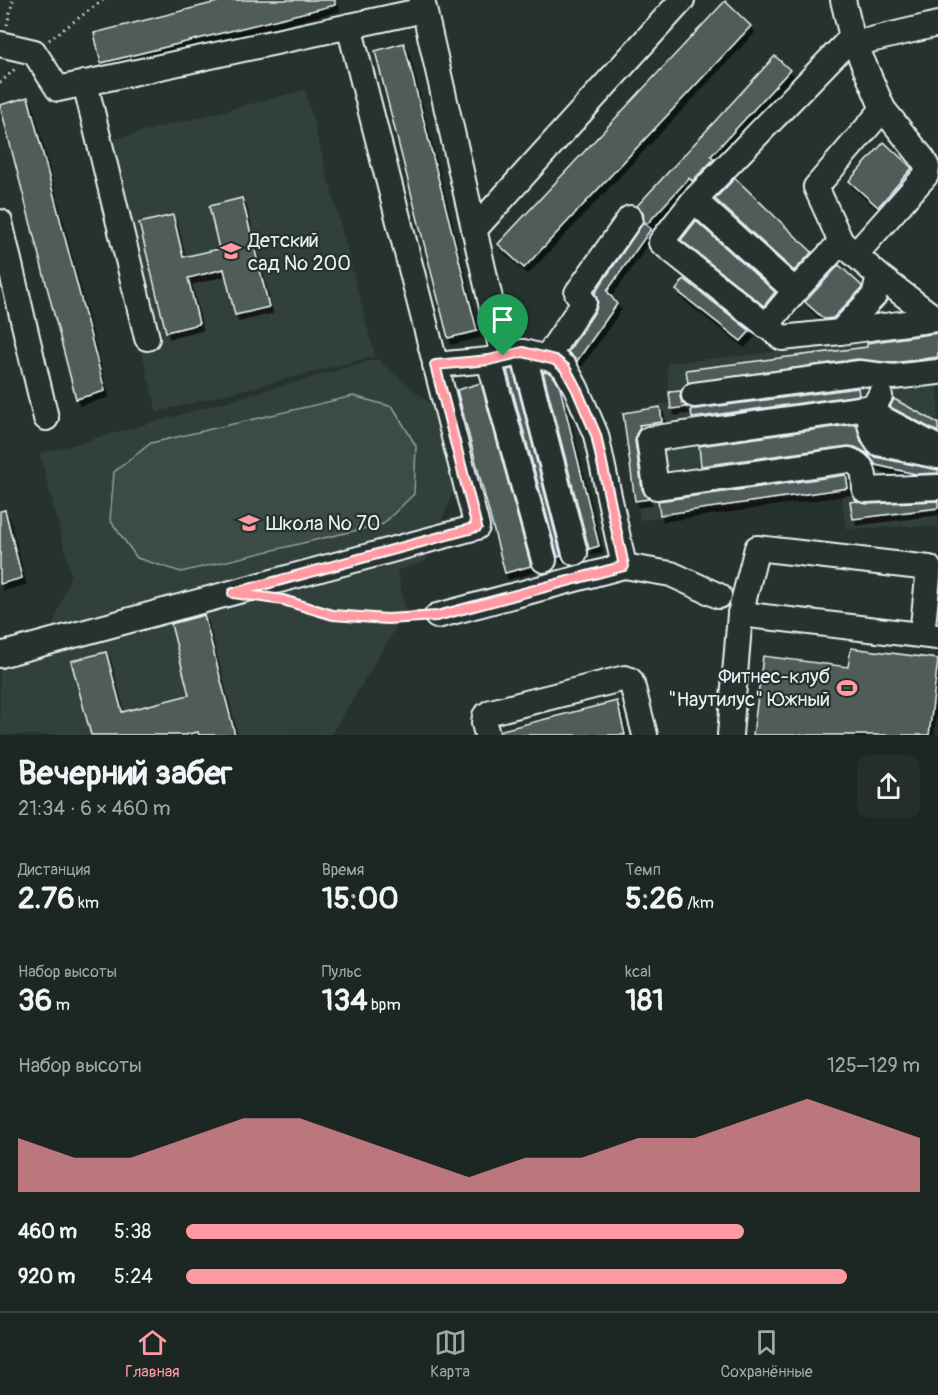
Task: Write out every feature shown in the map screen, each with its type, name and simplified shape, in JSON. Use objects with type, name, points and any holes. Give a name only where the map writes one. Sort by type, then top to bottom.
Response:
[{"type":"lane","points":[[474,230],[682,0]]},
{"type":"lane","points":[[766,326],[795,291],[848,248],[926,175],[927,167],[923,159],[883,109],[852,37],[843,0]]},
{"type":"lane","points":[[0,44],[34,52],[58,89],[349,26],[423,5],[505,356],[544,560]]},
{"type":"lane","points":[[852,37],[862,42],[938,24]]},
{"type":"lane","points":[[0,655],[477,527],[349,26]]},
{"type":"lane","points":[[852,37],[694,200],[661,242],[782,338],[937,318]]},
{"type":"lane","points":[[85,83],[147,338]]},
{"type":"lane","points":[[883,109],[816,187],[848,248],[879,276],[937,318]]},
{"type":"lane","points":[[694,200],[795,291]]},
{"type":"lane","points":[[547,357],[584,302],[577,293],[630,218]]},
{"type":"lane","points":[[0,222],[46,418]]},
{"type":"lane","points":[[840,332],[874,296],[879,276]]},
{"type":"lane","points":[[505,356],[575,552]]},
{"type":"lane","points":[[435,365],[505,356],[547,357],[565,368],[596,435],[624,566]]},
{"type":"lane","points":[[694,395],[860,373],[893,377],[938,372]]},
{"type":"lane","points":[[893,377],[872,409],[872,432],[878,443],[938,456]]},
{"type":"lane","points":[[937,487],[866,490],[863,470],[858,463],[849,460],[656,487],[649,439],[872,409],[938,448]]},
{"type":"lane","points":[[730,735],[740,614],[758,548],[929,568],[930,636],[740,614]]},
{"type":"lane","points":[[437,616],[624,566],[671,574],[719,596]]},
{"type":"lane","points":[[487,735],[485,716],[491,712],[625,678],[632,684],[645,735]]},
{"type":"path","points":[[273,599],[333,615],[387,619],[437,616]]},
{"type":"shaded area","name":"Детский сад № 200","points":[[305,90],[375,356],[157,412],[88,146]]},
{"type":"shaded area","points":[[938,336],[938,527],[846,529],[841,496],[640,520],[627,411],[669,403],[667,363]]},
{"type":"shaded area","name":"Школа № 70","points":[[377,359],[436,409],[456,485],[425,562],[397,570],[406,611],[331,735],[0,735],[0,668],[6,653],[48,639],[71,574],[40,454]]},
{"type":"shaded area","points":[[353,396],[393,407],[416,446],[414,494],[383,524],[181,572],[137,558],[110,520],[114,472],[151,443]]},
{"type":"building","points":[[225,0],[335,0],[335,5],[101,63],[94,33]]},
{"type":"building","points":[[725,1],[751,26],[524,268],[498,244]]},
{"type":"building","points":[[404,43],[477,331],[448,338],[375,51]]},
{"type":"building","points":[[775,56],[790,70],[711,156],[714,159],[692,181],[689,178],[647,224],[644,221],[643,212],[637,206]]},
{"type":"building","points":[[28,97],[105,391],[76,399],[0,105]]},
{"type":"building","points":[[884,142],[912,168],[878,207],[849,181]]},
{"type":"building","points":[[735,178],[812,252],[794,271],[715,199]]},
{"type":"building","points":[[242,198],[269,307],[235,315],[224,269],[188,278],[199,324],[166,332],[139,223],[173,215],[183,257],[219,249],[209,206]]},
{"type":"building","points":[[696,221],[775,292],[764,306],[681,240]]},
{"type":"building","points":[[643,223],[651,229],[607,291],[617,304],[577,361],[568,352],[596,310],[598,301],[595,293]]},
{"type":"building","points":[[839,265],[862,286],[833,318],[824,319],[805,302]]},
{"type":"building","points":[[684,279],[750,331],[741,341],[676,290]]},
{"type":"building","points":[[938,333],[938,357],[893,363],[858,359],[688,383],[686,370],[867,347],[867,343]]},
{"type":"building","points":[[513,369],[561,556],[558,557],[507,370]]},
{"type":"building","points":[[543,372],[554,377],[560,388],[599,546],[589,549]]},
{"type":"building","points":[[481,383],[531,566],[505,573],[457,390]]},
{"type":"building","points":[[858,388],[859,395],[692,418],[691,409]]},
{"type":"building","points":[[681,391],[682,403],[687,407],[671,409],[669,392]]},
{"type":"building","points":[[894,399],[938,423],[938,432],[890,407]]},
{"type":"building","points":[[660,407],[662,422],[639,425],[640,428],[636,434],[642,489],[649,499],[635,501],[623,413]]},
{"type":"building","points":[[856,424],[861,442],[870,455],[938,470],[938,473],[916,474],[876,465],[867,453],[848,446],[701,466],[699,446]]},
{"type":"building","points":[[846,475],[848,488],[660,515],[658,501]]},
{"type":"building","points":[[857,501],[866,504],[938,501],[938,508],[853,519],[850,502]]},
{"type":"building","points":[[5,510],[22,578],[0,584],[0,511]]},
{"type":"building","points":[[204,615],[235,735],[199,735],[198,732],[185,735],[91,735],[71,661],[106,652],[122,712],[189,695],[171,624]]},
{"type":"building","name":"Фитнес-клуб \"Наутилус\" Южный","points":[[851,648],[938,659],[929,735],[753,735],[763,656],[848,667]]},
{"type":"building","points":[[617,701],[625,735],[503,735],[502,730]]},
{"type":"place","name":"Детский сад № 200","points":[[231,251]]},
{"type":"place","name":"Школа № 70","points":[[249,523]]},
{"type":"place","name":"Фитнес-клуб \"Наутилус\" Южный","points":[[847,688]]},
{"type":"route","points":[[523,352],[555,360],[565,368],[596,435],[624,566],[437,616],[387,619],[333,615],[283,600],[233,593],[477,527],[435,365],[489,360],[503,356],[523,352]]}]
